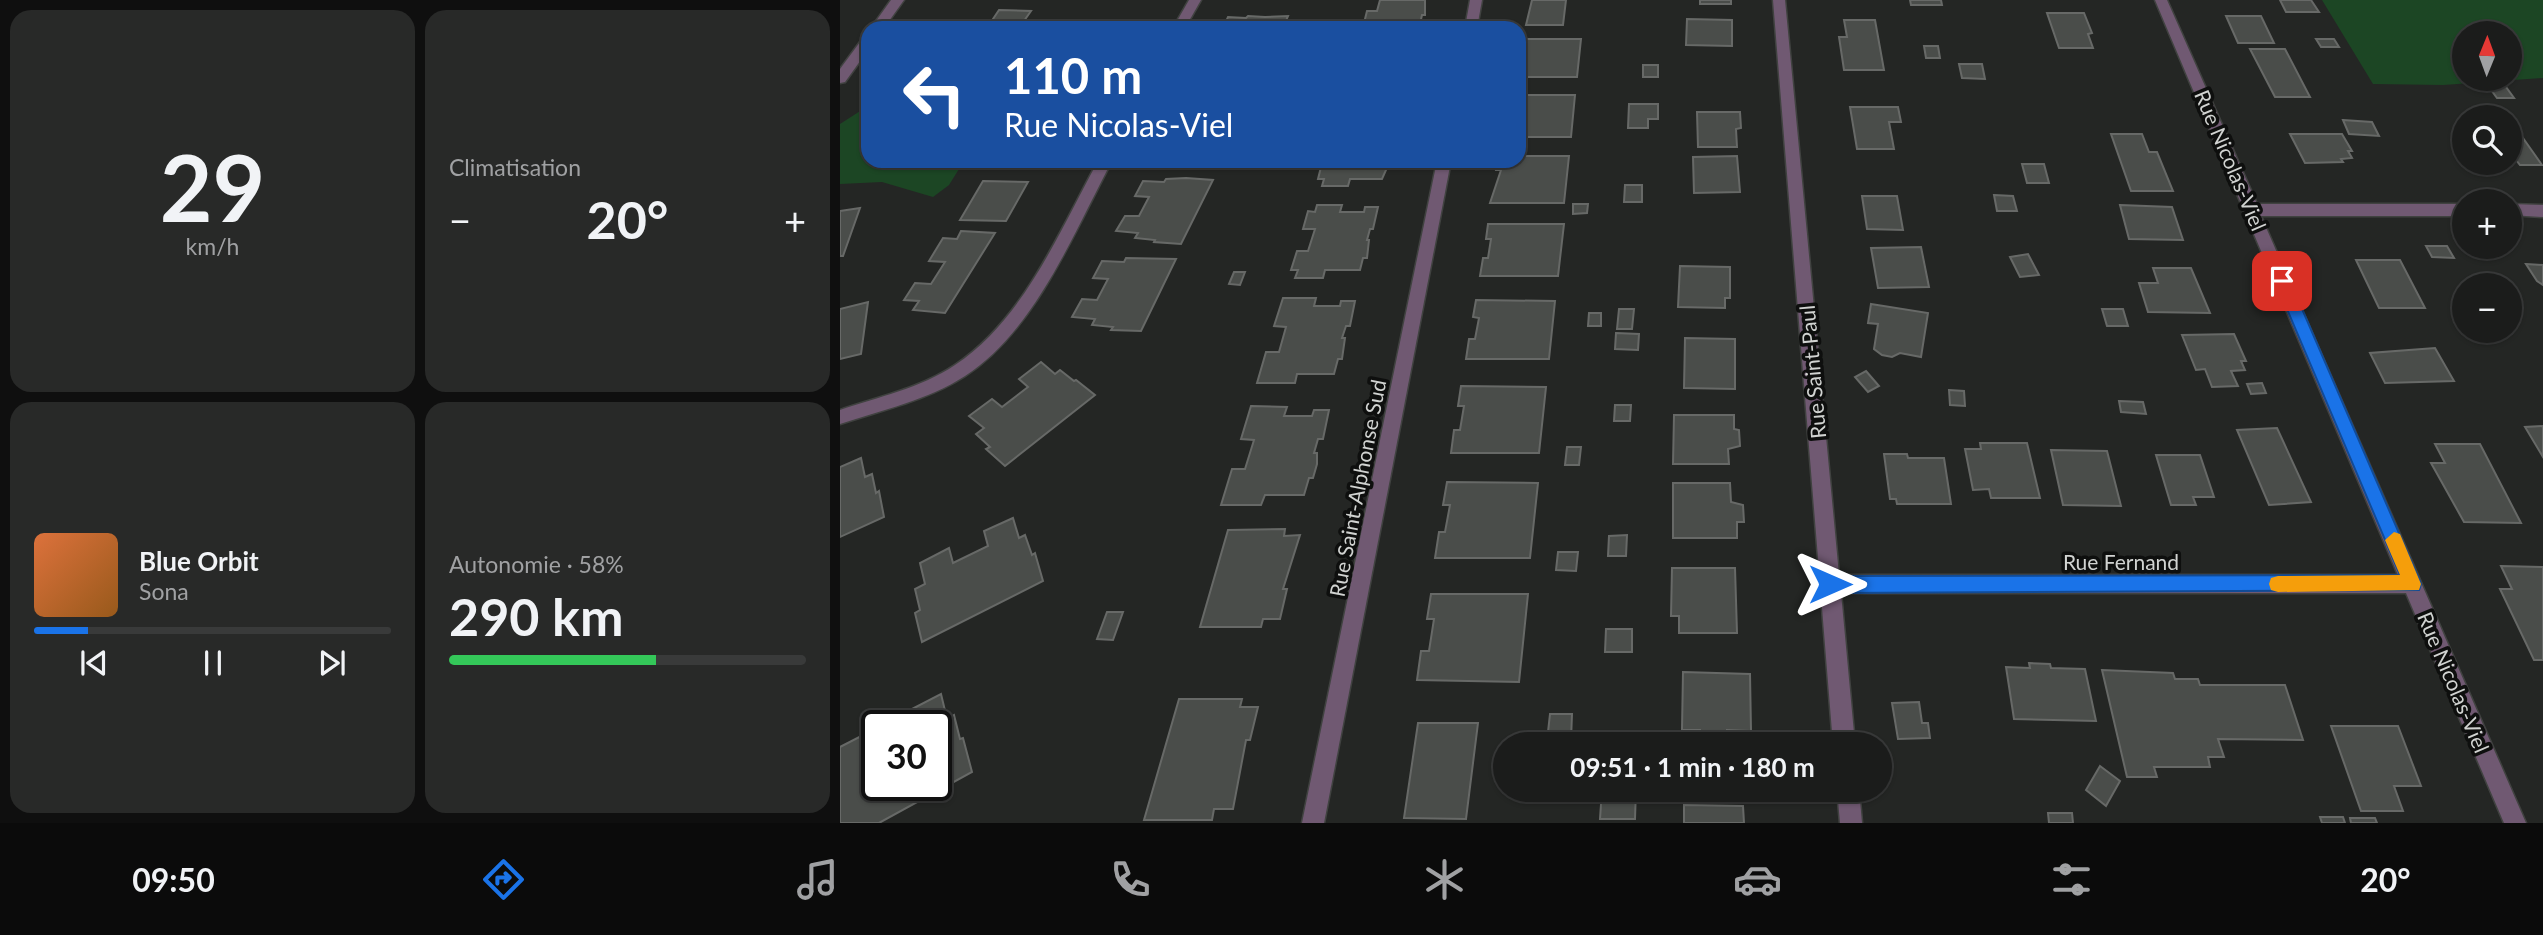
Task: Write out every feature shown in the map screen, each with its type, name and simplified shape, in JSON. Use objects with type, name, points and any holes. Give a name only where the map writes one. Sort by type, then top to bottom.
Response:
[{"type":"street","points":[[882,21],[898,0]]},
{"type":"street","points":[[1184,21],[1195,0]]},
{"type":"street","points":[[1472,21],[1476,0]]},
{"type":"street","name":"Rue Saint-Paul","points":[[1779,0],[1843,732]]},
{"type":"street","name":"Rue Nicolas-Viel","points":[[2161,0],[2515,823]]},
{"type":"street","points":[[840,79],[861,50]]},
{"type":"street","points":[[840,417],[940,382],[993,346],[1016,318],[1101,168]]},
{"type":"street","name":"Rue Saint-Alphonse Sud","points":[[1314,823],[1443,168]]},
{"type":"street","points":[[2253,210],[2452,210]]},
{"type":"street","points":[[2522,211],[2543,211]]},
{"type":"street","name":"Rue Fernand","points":[[1830,584],[2412,584]]},
{"type":"street","points":[[1849,802],[1851,823]]},
{"type":"green space","points":[[2322,0],[2543,0],[2543,78],[2522,79],[2522,21],[2452,21],[2452,84],[2373,84]]},
{"type":"green space","points":[[861,110],[861,168],[960,168],[949,185],[933,197],[882,182],[840,184],[840,124]]},
{"type":"building","points":[[1380,0],[1425,0],[1425,15],[1422,15],[1421,21],[1364,21],[1367,11],[1377,11]]},
{"type":"building","points":[[1532,0],[1566,0],[1563,25],[1526,25]]},
{"type":"building","points":[[1700,0],[1731,0],[1731,4],[1700,4]]},
{"type":"building","points":[[1910,0],[1941,0],[1942,5],[1911,5]]},
{"type":"building","points":[[2280,0],[2311,0],[2319,12],[2286,12]]},
{"type":"building","points":[[999,10],[1031,11],[1024,21],[992,21]]},
{"type":"building","points":[[2047,13],[2084,13],[2092,33],[2088,34],[2093,48],[2059,48]]},
{"type":"building","points":[[1288,16],[1286,21],[1226,21],[1228,17]]},
{"type":"building","points":[[2226,16],[2261,16],[2274,43],[2238,43]]},
{"type":"building","points":[[1687,19],[1732,20],[1732,46],[1686,45]]},
{"type":"building","points":[[1844,20],[1875,20],[1884,70],[1844,70],[1839,37],[1847,37]]},
{"type":"building","points":[[1526,39],[1581,39],[1577,77],[1526,77]]},
{"type":"building","points":[[2316,39],[2334,39],[2339,47],[2321,47]]},
{"type":"building","points":[[1924,46],[1938,46],[1940,58],[1926,58]]},
{"type":"building","points":[[2250,49],[2285,49],[2310,97],[2275,97]]},
{"type":"building","points":[[1959,64],[1982,64],[1985,79],[1962,78]]},
{"type":"building","points":[[1643,65],[1658,65],[1658,77],[1643,77]]},
{"type":"building","points":[[2492,91],[2509,91],[2514,98],[2497,98]]},
{"type":"building","points":[[1526,95],[1575,95],[1571,137],[1526,137]]},
{"type":"building","points":[[1629,104],[1658,104],[1658,119],[1648,119],[1648,128],[1628,128]]},
{"type":"building","points":[[1850,107],[1898,107],[1901,122],[1889,122],[1894,149],[1857,149]]},
{"type":"building","points":[[1697,112],[1740,112],[1741,128],[1736,129],[1737,147],[1698,147]]},
{"type":"building","points":[[2343,120],[2372,122],[2379,136],[2349,134]]},
{"type":"building","points":[[2111,134],[2142,134],[2149,152],[2157,152],[2173,191],[2131,191]]},
{"type":"building","points":[[2290,134],[2342,134],[2352,151],[2348,151],[2352,158],[2341,159],[2343,162],[2305,163]]},
{"type":"building","points":[[2522,137],[2542,165],[2522,165]]},
{"type":"building","points":[[1526,156],[1569,156],[1564,203],[1490,203],[1501,170],[1496,170],[1526,168]]},
{"type":"building","points":[[1737,156],[1740,192],[1694,193],[1693,157]]},
{"type":"building","points":[[2022,164],[2044,164],[2049,183],[2027,183]]},
{"type":"building","points":[[1321,168],[1387,168],[1382,179],[1350,179],[1348,186],[1322,186],[1324,179],[1318,179]]},
{"type":"building","points":[[1166,179],[1213,180],[1181,244],[1154,242],[1155,240],[1135,238],[1138,233],[1116,231],[1125,216],[1139,216],[1149,197],[1135,196],[1143,181],[1164,182]]},
{"type":"building","points":[[983,181],[1028,182],[1006,221],[960,220]]},
{"type":"building","points":[[1625,185],[1642,185],[1642,202],[1624,202]]},
{"type":"building","points":[[1994,195],[2013,196],[2017,211],[1997,211]]},
{"type":"building","points":[[1862,196],[1897,196],[1903,230],[1867,229]]},
{"type":"building","points":[[1573,204],[1588,204],[1587,213],[1573,214]]},
{"type":"building","points":[[1317,205],[1342,205],[1340,212],[1364,212],[1365,207],[1378,207],[1373,229],[1370,229],[1367,240],[1367,258],[1363,258],[1360,270],[1325,270],[1323,278],[1295,278],[1298,270],[1291,270],[1297,251],[1308,251],[1315,229],[1303,229],[1308,211],[1315,212]]},
{"type":"building","points":[[2120,205],[2172,207],[2183,240],[2129,239]]},
{"type":"building","points":[[860,208],[843,256],[840,256],[840,211]]},
{"type":"building","points":[[1488,224],[1564,224],[1558,276],[1480,276],[1483,258],[1488,258],[1491,239],[1486,239]]},
{"type":"building","points":[[961,231],[995,233],[945,313],[913,310],[919,301],[904,300],[915,283],[931,284],[945,262],[929,261],[943,238],[957,239]]},
{"type":"building","points":[[2426,246],[2447,246],[2452,255],[2452,258],[2432,257]]},
{"type":"building","points":[[1921,247],[1929,287],[1878,288],[1871,248]]},
{"type":"building","points":[[2028,254],[2039,275],[2020,277],[2010,257]]},
{"type":"building","points":[[1126,258],[1176,259],[1141,331],[1111,330],[1113,327],[1092,325],[1095,319],[1072,317],[1082,299],[1097,300],[1108,279],[1093,278],[1102,261],[1124,262]]},
{"type":"building","points":[[2356,260],[2400,260],[2425,308],[2379,308]]},
{"type":"building","points":[[2526,264],[2543,265],[2543,285],[2537,281]]},
{"type":"building","points":[[1680,266],[1730,267],[1730,298],[1725,298],[1725,308],[1678,307]]},
{"type":"building","points":[[2153,268],[2191,268],[2210,313],[2148,312],[2139,283],[2158,283]]},
{"type":"building","points":[[1234,272],[1245,272],[1240,285],[1229,284]]},
{"type":"building","points":[[1283,298],[1316,298],[1314,306],[1340,306],[1341,301],[1355,301],[1350,326],[1346,326],[1342,338],[1345,338],[1342,359],[1338,359],[1334,374],[1297,374],[1295,383],[1257,383],[1266,352],[1279,352],[1286,327],[1274,326]]},
{"type":"building","points":[[1476,300],[1555,301],[1549,359],[1466,359],[1469,339],[1475,339],[1479,318],[1473,317]]},
{"type":"building","points":[[868,302],[861,354],[840,359],[840,309]]},
{"type":"building","points":[[1871,304],[1928,313],[1921,357],[1900,353],[1892,357],[1882,355],[1874,349],[1878,324],[1868,323]]},
{"type":"building","points":[[1619,309],[1634,309],[1632,329],[1617,329]]},
{"type":"building","points":[[2102,309],[2123,309],[2128,326],[2107,326]]},
{"type":"building","points":[[1589,313],[1601,313],[1601,326],[1588,326]]},
{"type":"building","points":[[1616,333],[1639,334],[1638,350],[1615,349]]},
{"type":"building","points":[[2234,334],[2246,361],[2241,361],[2245,370],[2231,371],[2238,386],[2212,387],[2205,369],[2196,370],[2182,335]]},
{"type":"building","points":[[1685,338],[1735,339],[1735,389],[1684,388]]},
{"type":"building","points":[[2435,348],[2454,381],[2385,383],[2370,353]]},
{"type":"building","points":[[1041,362],[1055,374],[1060,370],[1095,395],[1005,466],[986,449],[990,447],[976,434],[984,428],[969,416],[992,399],[1002,407],[1028,387],[1019,379]]},
{"type":"building","points":[[1866,371],[1879,386],[1868,392],[1855,377]]},
{"type":"building","points":[[2262,383],[2266,393],[2251,394],[2247,384]]},
{"type":"building","points":[[1461,386],[1546,387],[1539,453],[1451,453],[1454,430],[1460,430],[1464,406],[1458,406]]},
{"type":"building","points":[[1949,390],[1964,391],[1965,406],[1950,405]]},
{"type":"building","points":[[2119,401],[2143,402],[2146,414],[2121,412]]},
{"type":"building","points":[[1615,405],[1631,405],[1630,421],[1614,421]]},
{"type":"building","points":[[1251,406],[1287,407],[1284,416],[1312,416],[1314,410],[1329,410],[1323,439],[1318,439],[1314,453],[1317,453],[1317,464],[1313,478],[1309,478],[1304,495],[1265,495],[1261,505],[1221,505],[1232,469],[1245,469],[1254,440],[1241,439]]},
{"type":"building","points":[[1674,415],[1734,415],[1734,429],[1739,430],[1740,446],[1728,449],[1729,464],[1673,464]]},
{"type":"building","points":[[2543,426],[2543,457],[2525,427]]},
{"type":"building","points":[[2277,428],[2311,502],[2269,505],[2237,430]]},
{"type":"building","points":[[1980,443],[2027,443],[2040,498],[1991,498],[1989,489],[1973,490],[1965,449],[1981,449]]},
{"type":"building","points":[[2435,444],[2480,444],[2521,523],[2464,522],[2431,463],[2445,463]]},
{"type":"building","points":[[1567,447],[1581,447],[1579,465],[1565,465]]},
{"type":"building","points":[[2051,450],[2107,451],[2121,506],[2063,505]]},
{"type":"building","points":[[1884,454],[1907,454],[1908,458],[1944,458],[1951,504],[1897,504],[1896,499],[1890,499]]},
{"type":"building","points":[[2156,455],[2200,455],[2214,497],[2193,497],[2196,505],[2171,505]]},
{"type":"building","points":[[861,458],[865,477],[872,474],[876,493],[879,491],[884,517],[840,537],[840,467]]},
{"type":"building","points":[[1447,482],[1538,483],[1530,558],[1435,558],[1439,532],[1445,532],[1450,505],[1443,505]]},
{"type":"building","points":[[1673,483],[1730,483],[1731,502],[1743,505],[1744,522],[1737,522],[1737,538],[1673,538]]},
{"type":"building","points":[[1013,518],[1019,538],[1025,535],[1032,555],[1035,553],[1043,581],[922,642],[915,613],[920,610],[915,589],[925,584],[920,563],[949,548],[953,563],[988,546],[984,531]]},
{"type":"building","points":[[1285,529],[1284,536],[1300,535],[1283,589],[1287,589],[1280,619],[1263,619],[1261,627],[1200,627],[1228,530]]},
{"type":"building","points":[[1627,535],[1626,556],[1608,556],[1609,536]]},
{"type":"building","points":[[1558,552],[1578,552],[1576,571],[1556,570]]},
{"type":"building","points":[[2501,566],[2543,567],[2543,660],[2534,660],[2500,589],[2512,589]]},
{"type":"building","points":[[1672,568],[1735,568],[1737,633],[1679,633],[1679,616],[1671,616]]},
{"type":"building","points":[[1431,594],[1528,594],[1519,682],[1417,680],[1421,651],[1429,651],[1434,619],[1427,619]]},
{"type":"building","points":[[1107,612],[1123,612],[1113,640],[1097,639]]},
{"type":"building","points":[[1606,629],[1632,629],[1632,652],[1605,652]]},
{"type":"building","points":[[2029,663],[2050,664],[2051,668],[2085,669],[2096,721],[2014,719],[2006,667],[2030,668]]},
{"type":"building","points":[[2102,670],[2173,673],[2175,679],[2198,679],[2200,685],[2285,685],[2303,740],[2218,739],[2224,757],[2208,757],[2210,767],[2154,767],[2157,777],[2127,777]]},
{"type":"building","points":[[1683,672],[1750,674],[1751,731],[1682,730]]},
{"type":"building","points":[[941,694],[945,710],[910,710]]},
{"type":"building","points":[[1179,699],[1242,699],[1240,707],[1258,707],[1250,740],[1246,740],[1233,809],[1214,809],[1212,820],[1144,820]]},
{"type":"building","points":[[1919,702],[1922,723],[1928,723],[1930,738],[1898,739],[1892,703]]},
{"type":"building","points":[[1550,714],[1572,714],[1571,732],[1548,732]]},
{"type":"building","points":[[954,715],[960,739],[963,738],[972,772],[952,783]]},
{"type":"building","points":[[1418,723],[1478,723],[1466,819],[1404,818]]},
{"type":"building","points":[[2331,726],[2398,726],[2421,786],[2394,786],[2403,811],[2361,811]]},
{"type":"building","points":[[861,736],[861,801],[919,801],[879,823],[840,823],[840,747]]},
{"type":"building","points":[[2100,766],[2120,781],[2106,806],[2086,790]]},
{"type":"building","points":[[1601,802],[1636,802],[1635,819],[1600,819]]},
{"type":"building","points":[[1684,805],[1743,806],[1744,823],[1684,823]]},
{"type":"building","points":[[2048,813],[2072,813],[2073,823],[2049,823]]},
{"type":"building","points":[[2320,817],[2343,817],[2345,823],[2322,823]]},
{"type":"building","points":[[2350,818],[2375,818],[2377,823],[2351,823]]},
{"type":"slow traffic","points":[[2278,584],[2412,584],[2394,540]]},
{"type":"route","points":[[1830,584],[2412,584],[2282,281]]}]
